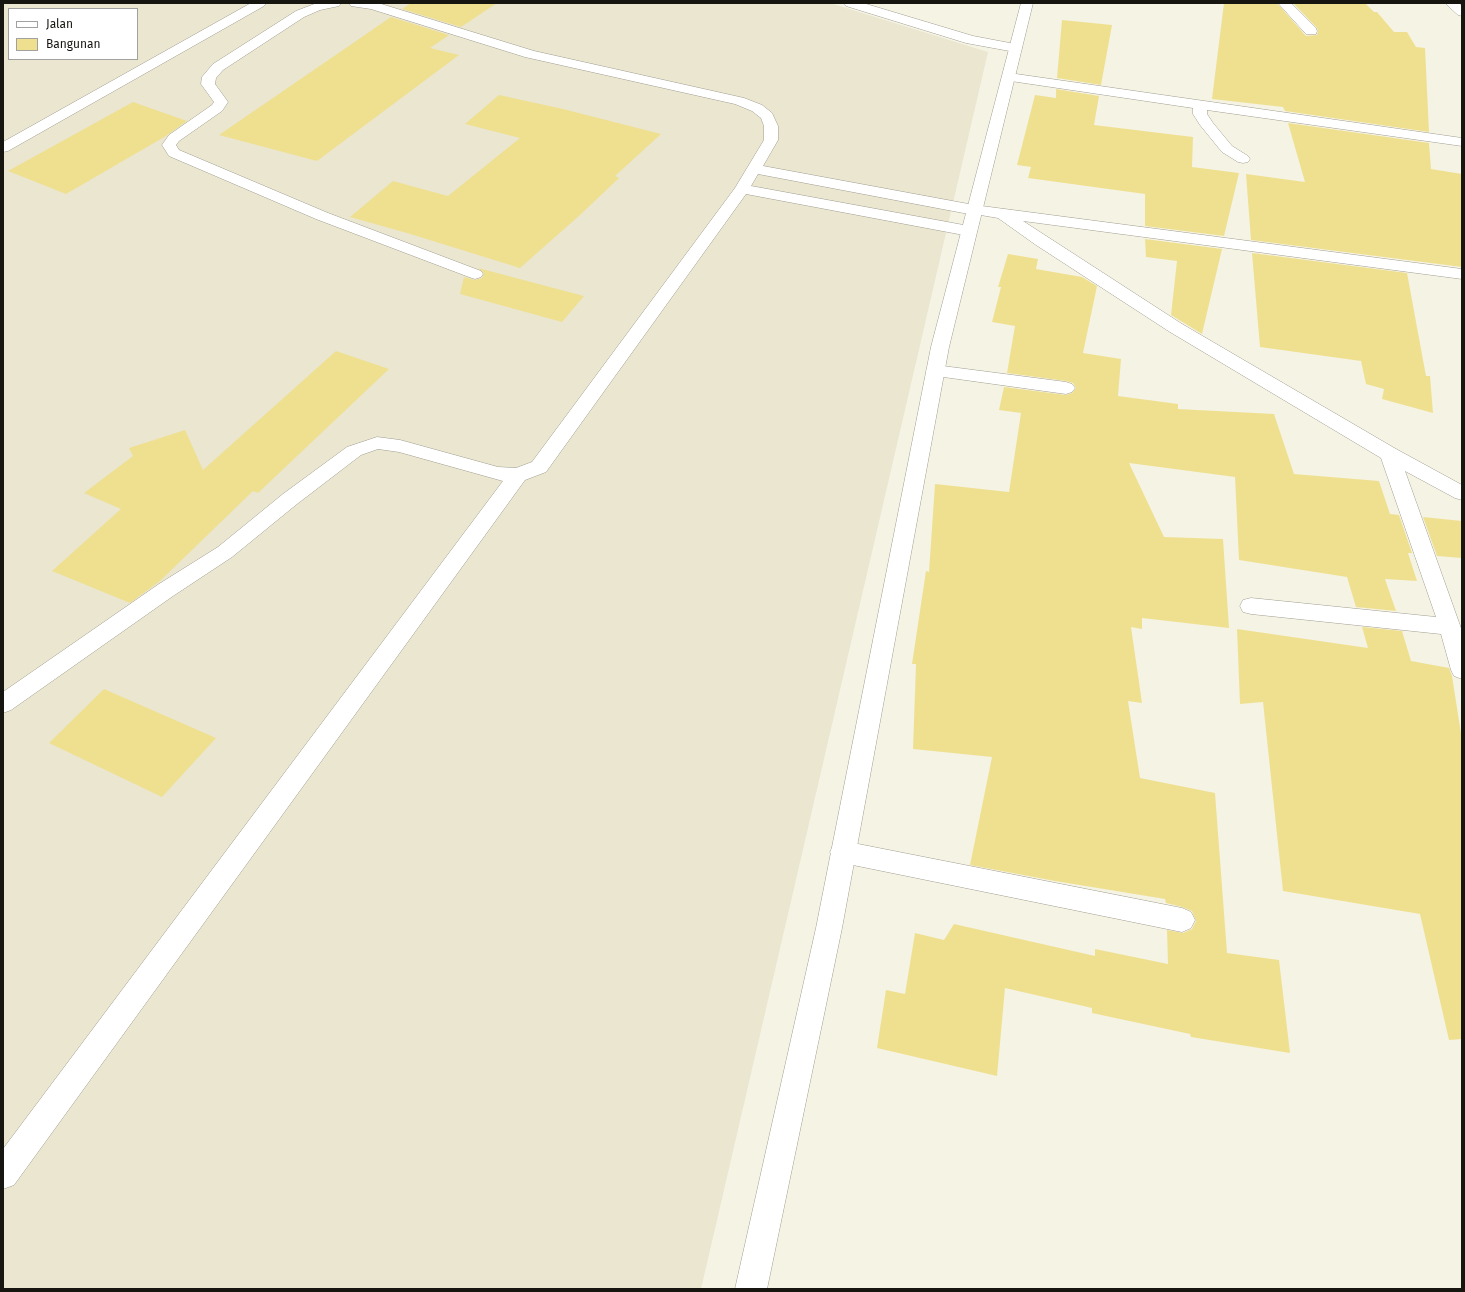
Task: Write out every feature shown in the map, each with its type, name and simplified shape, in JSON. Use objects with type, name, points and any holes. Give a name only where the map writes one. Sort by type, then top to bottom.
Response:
[{"type":"street","points":[[3,148],[260,3]]},
{"type":"street","points":[[335,3],[316,7],[300,14],[218,67],[209,77],[208,84],[221,102],[217,108],[174,138],[169,145],[174,153],[322,216],[474,274]]},
{"type":"street","points":[[3,704],[166,590],[225,552],[290,499],[354,451],[377,443],[400,446],[498,474],[518,475],[540,467],[742,188],[755,169],[771,140],[771,126],[767,116],[757,108],[739,101],[612,74],[530,54],[372,5],[354,3]]},
{"type":"street","points":[[850,3],[971,40],[1015,48]]},
{"type":"street","points":[[751,1289],[829,928],[935,371],[974,210],[1027,3]]},
{"type":"street","points":[[1284,3],[1311,31]]},
{"type":"street","points":[[1451,3],[1462,12]]},
{"type":"street","points":[[1009,77],[1462,142]]},
{"type":"street","points":[[1200,104],[1200,114],[1207,125],[1227,149],[1243,159]]},
{"type":"street","points":[[755,169],[974,210],[1462,274]]},
{"type":"street","points":[[742,188],[969,231]]},
{"type":"street","points":[[1001,213],[1042,242],[1176,328],[1389,454],[1462,493]]},
{"type":"street","points":[[935,371],[1066,388]]},
{"type":"street","points":[[1389,454],[1450,627],[1462,670]]},
{"type":"street","points":[[3,1174],[518,475]]},
{"type":"street","points":[[1251,606],[1450,627]]},
{"type":"street","points":[[844,852],[1182,920]]},
{"type":"shaded area","points":[[3,3],[830,3],[988,52],[701,1289],[3,1289]]},
{"type":"building","points":[[411,3],[497,3],[461,27],[402,9]]},
{"type":"building","points":[[1224,3],[1277,3],[1306,36],[1317,35],[1317,28],[1293,3],[1365,3],[1374,12],[1377,12],[1394,32],[1407,32],[1416,47],[1425,48],[1429,132],[1285,111],[1283,107],[1212,99]]},
{"type":"building","points":[[391,17],[449,35],[430,48],[459,55],[317,161],[219,135]]},
{"type":"building","points":[[1062,20],[1112,25],[1101,85],[1057,78]]},
{"type":"building","points":[[1056,89],[1099,96],[1094,125],[1193,137],[1192,167],[1239,173],[1224,236],[1145,226],[1145,194],[1028,178],[1031,167],[1017,165],[1035,95],[1056,98]]},
{"type":"building","points":[[499,95],[563,109],[661,134],[615,176],[619,178],[520,268],[350,217],[393,181],[448,196],[520,138],[465,124]]},
{"type":"building","points":[[133,102],[187,121],[166,136],[66,194],[8,171]]},
{"type":"building","points":[[1288,123],[1429,143],[1431,169],[1462,174],[1462,267],[1251,240],[1246,174],[1305,182]]},
{"type":"building","points":[[1145,239],[1222,249],[1202,334],[1171,315],[1177,261],[1146,257]]},
{"type":"building","points":[[1252,253],[1407,273],[1426,376],[1430,376],[1433,413],[1382,399],[1384,389],[1366,384],[1361,361],[1260,347]]},
{"type":"building","points":[[1008,254],[1038,259],[1036,269],[1082,277],[1097,286],[1083,353],[1121,359],[1118,396],[1178,404],[1178,409],[1274,414],[1294,474],[1379,481],[1390,514],[1399,515],[1412,553],[1408,553],[1417,581],[1385,579],[1396,611],[1356,607],[1347,577],[1239,560],[1235,477],[1129,463],[1164,537],[1223,539],[1229,628],[1142,618],[1142,629],[1131,627],[1142,703],[1128,701],[1140,778],[1215,793],[1227,953],[1279,960],[1290,1053],[1191,1037],[1190,1034],[1092,1013],[1092,1008],[1005,988],[997,1076],[877,1048],[886,990],[905,994],[915,933],[944,940],[954,924],[1095,956],[1095,949],[1168,964],[1167,930],[1183,933],[1192,929],[1196,921],[1192,911],[1166,903],[1165,899],[970,865],[992,757],[913,749],[916,664],[912,664],[926,571],[929,572],[935,484],[1009,492],[1021,413],[999,410],[1004,387],[1066,395],[1072,393],[1076,388],[1073,383],[1066,381],[1007,373],[1015,326],[992,322],[1001,287],[998,287]]},
{"type":"building","points":[[478,268],[584,296],[562,322],[460,294],[464,277],[475,280],[482,278],[484,273]]},
{"type":"building","points":[[336,351],[389,369],[258,493],[253,491],[160,581],[130,603],[52,571],[121,509],[84,493],[133,456],[129,448],[185,430],[203,470]]},
{"type":"building","points":[[1423,517],[1462,521],[1462,558],[1437,556]]},
{"type":"building","points":[[1362,627],[1402,631],[1411,661],[1449,668],[1452,676],[1462,740],[1462,1039],[1449,1040],[1420,914],[1283,891],[1263,702],[1240,704],[1237,629],[1368,648]]},
{"type":"building","points":[[104,689],[216,738],[162,797],[49,743]]}]
